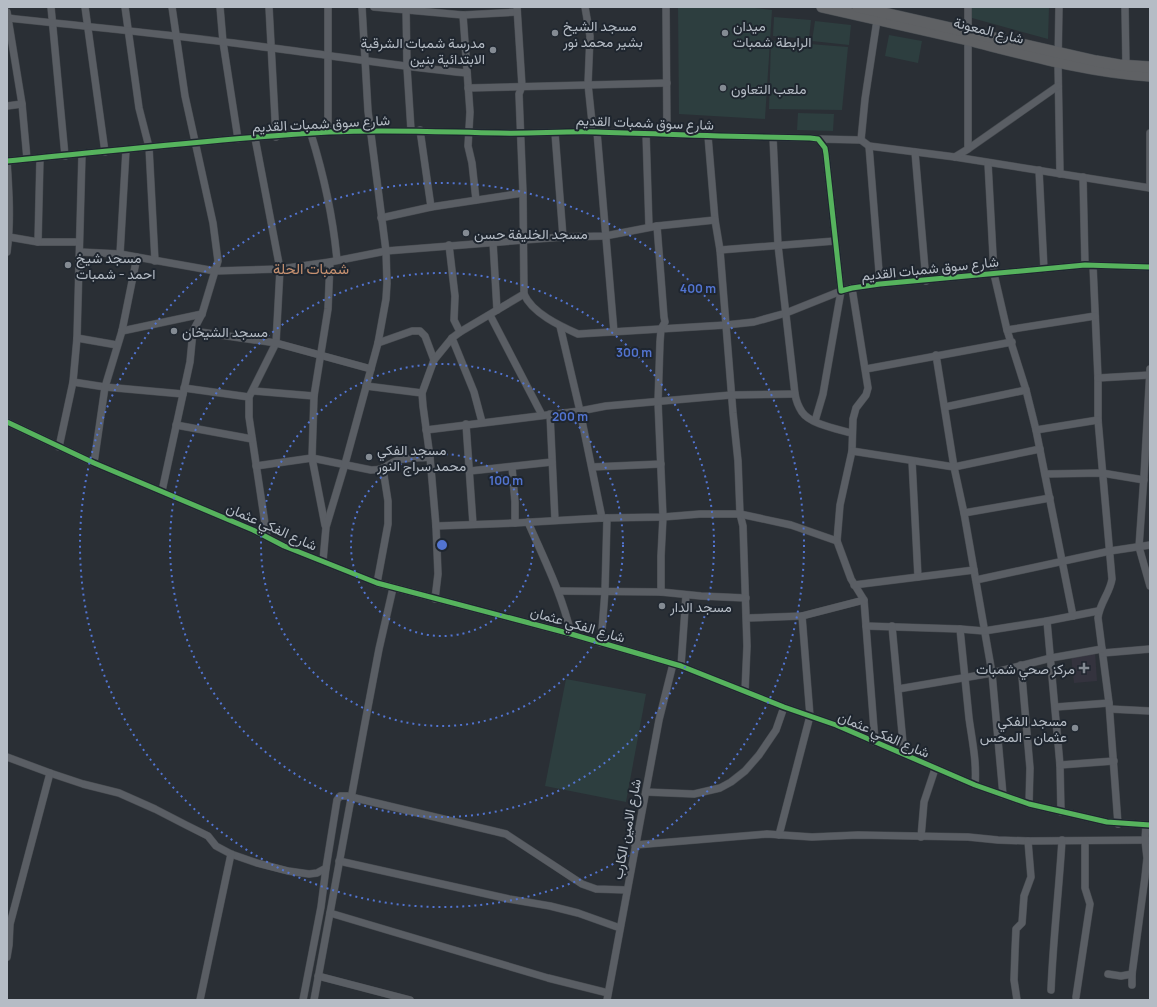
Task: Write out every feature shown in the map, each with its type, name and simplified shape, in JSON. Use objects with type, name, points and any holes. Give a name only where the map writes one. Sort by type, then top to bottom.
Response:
[{"type":"highway","name":"شارع المعونة","points":[[822,7],[876,12]]},
{"type":"highway","name":"شارع المعونة","points":[[858,7],[1112,72],[1150,76]]},
{"type":"highway","name":"شارع المعونة","points":[[1058,58],[1096,61],[1126,66],[1150,67]]},
{"type":"street","points":[[51,7],[65,156]]},
{"type":"street","points":[[85,7],[86,26],[105,152]]},
{"type":"street","points":[[125,7],[139,108],[148,148],[155,261]]},
{"type":"street","points":[[162,491],[190,362],[193,331],[202,314],[218,261],[213,223],[185,96],[172,7]]},
{"type":"street","points":[[220,7],[223,42],[238,139]]},
{"type":"street","points":[[269,7],[276,137]]},
{"type":"street","points":[[328,7],[328,132]]},
{"type":"street","points":[[323,561],[326,527],[378,343],[386,299],[386,251],[370,131],[362,7]]},
{"type":"street","points":[[374,7],[458,12],[517,10],[522,86],[519,94],[523,193],[524,294],[452,338],[434,360],[422,393],[422,406],[430,457],[436,526],[438,574],[435,598]]},
{"type":"street","points":[[585,7],[590,36],[588,84],[595,132],[614,332]]},
{"type":"street","points":[[666,7],[667,134]]},
{"type":"street","points":[[968,7],[968,149]]},
{"type":"street","points":[[1059,7],[1058,86],[1060,174]]},
{"type":"street","points":[[1125,7],[1126,66]]},
{"type":"street","points":[[406,9],[410,130]]},
{"type":"street","points":[[458,12],[467,73],[470,117],[468,146],[472,163],[476,200]]},
{"type":"street","points":[[876,12],[861,140],[869,146],[955,157],[1150,188],[1150,133]]},
{"type":"street","points":[[28,159],[22,104],[7,16],[272,48],[407,67],[467,73]]},
{"type":"street","points":[[468,88],[667,83]]},
{"type":"street","points":[[955,157],[1058,86]]},
{"type":"street","points":[[7,106],[22,104]]},
{"type":"street","points":[[420,130],[432,208]]},
{"type":"street","name":"شارع سوق شمبات القديم","points":[[7,161],[196,142],[328,132],[420,130],[468,133],[595,132],[861,140]]},
{"type":"street","points":[[555,133],[563,237]]},
{"type":"street","points":[[646,133],[653,227],[665,322],[661,330],[658,402],[663,517],[661,592]]},
{"type":"street","points":[[311,134],[325,180],[335,231],[328,309],[314,396],[312,458],[326,527]]},
{"type":"street","points":[[708,136],[715,220],[720,250],[731,395],[738,461],[740,514],[743,526],[747,618],[745,691]]},
{"type":"street","points":[[772,137],[778,245],[794,394],[798,406],[802,413],[807,417],[815,422],[851,433]]},
{"type":"street","points":[[255,138],[280,269],[276,343],[251,394],[249,417],[266,537]]},
{"type":"street","points":[[815,422],[823,394],[841,291],[826,154],[825,148],[818,139]]},
{"type":"street","points":[[869,146],[880,284]]},
{"type":"street","points":[[120,254],[126,150]]},
{"type":"street","points":[[915,152],[926,280]]},
{"type":"street","points":[[59,447],[73,382],[77,338],[82,154]]},
{"type":"street","points":[[38,242],[40,158]]},
{"type":"street","points":[[7,161],[10,202],[7,252]]},
{"type":"street","points":[[988,163],[994,274],[1007,330],[1026,390],[1036,430],[1046,474],[1061,562],[1073,616]]},
{"type":"street","points":[[1039,170],[1044,269]]},
{"type":"street","points":[[1083,177],[1085,265]]},
{"type":"street","points":[[381,218],[476,200],[523,193]]},
{"type":"street","points":[[80,252],[120,254],[215,271],[280,269],[386,251],[524,239],[605,236],[653,227],[715,220]]},
{"type":"street","points":[[8,240],[79,242]]},
{"type":"street","points":[[720,250],[835,241]]},
{"type":"street","points":[[493,242],[497,310]]},
{"type":"street","points":[[449,245],[455,296],[454,320],[460,332]]},
{"type":"street","points":[[94,463],[105,387],[122,331],[137,257]]},
{"type":"street","name":"شارع سوق شمبات القديم","points":[[524,294],[530,304],[560,326],[578,334],[661,330],[754,322],[786,313],[841,291],[880,284],[1085,265],[1150,267]]},
{"type":"street","points":[[1093,265],[1098,378],[1098,420],[1112,578],[1111,585],[1098,611],[1098,618],[1109,706],[1118,824]]},
{"type":"street","points":[[852,288],[868,388],[867,393],[856,408],[852,419],[852,451],[840,505],[837,541],[854,585],[864,600],[875,742]]},
{"type":"street","points":[[122,331],[202,314]]},
{"type":"street","points":[[490,315],[542,415]]},
{"type":"street","points":[[1007,330],[1095,316]]},
{"type":"street","points":[[560,326],[604,518],[605,591],[601,643]]},
{"type":"street","points":[[193,331],[276,343],[371,369]]},
{"type":"street","points":[[378,343],[412,331],[420,331],[425,336],[434,360]]},
{"type":"street","points":[[77,338],[117,345]]},
{"type":"street","points":[[452,338],[474,392],[482,422]]},
{"type":"street","points":[[866,369],[1012,342]]},
{"type":"street","points":[[936,355],[954,467],[964,513],[992,673],[1003,795]]},
{"type":"street","points":[[1150,369],[1148,447],[1139,547],[1150,586]]},
{"type":"street","points":[[1098,378],[1150,375]]},
{"type":"street","points":[[73,382],[105,387],[314,396]]},
{"type":"street","points":[[366,386],[422,393]]},
{"type":"street","points":[[945,407],[1026,390]]},
{"type":"street","points":[[426,430],[580,411],[606,406],[731,395],[794,394]]},
{"type":"street","points":[[550,414],[556,520]]},
{"type":"street","points":[[1036,430],[1098,420]]},
{"type":"street","name":"شارع الفكي عثمان","points":[[7,422],[94,463],[229,519],[284,546],[377,583],[571,634],[681,666],[784,707],[836,725],[904,754],[934,769],[1029,804],[1095,820],[1118,824],[1148,825]]},
{"type":"street","points":[[466,424],[474,524]]},
{"type":"street","points":[[176,425],[252,438]]},
{"type":"street","points":[[852,451],[954,467],[1040,448]]},
{"type":"street","points":[[256,466],[312,458],[371,470],[383,469],[398,460],[430,457]]},
{"type":"street","points":[[912,461],[918,577]]},
{"type":"street","points":[[470,471],[552,462]]},
{"type":"street","points":[[592,467],[660,464]]},
{"type":"street","points":[[512,467],[515,523]]},
{"type":"street","points":[[377,583],[388,524],[388,501],[383,469]]},
{"type":"street","points":[[1046,474],[1102,473],[1146,477]]},
{"type":"street","points":[[964,513],[1050,498]]},
{"type":"street","points":[[436,526],[604,518],[663,517],[700,514],[740,514],[791,525],[837,541]]},
{"type":"street","points":[[528,522],[559,591],[571,634]]},
{"type":"street","points":[[976,580],[1110,551],[1150,545]]},
{"type":"street","points":[[854,585],[974,570]]},
{"type":"street","points":[[314,1000],[379,649],[394,588]]},
{"type":"street","points":[[559,591],[661,592],[720,598],[746,598]]},
{"type":"street","points":[[681,666],[686,595]]},
{"type":"street","points":[[747,618],[802,616],[864,600]]},
{"type":"street","points":[[866,626],[984,631],[1098,611]]},
{"type":"street","points":[[779,835],[810,716],[802,616]]},
{"type":"street","points":[[1047,621],[1056,707],[1060,765],[1061,812]]},
{"type":"street","points":[[892,626],[904,754]]},
{"type":"street","points":[[960,629],[974,746],[976,776],[975,785]]},
{"type":"street","points":[[898,689],[992,673],[1051,658],[1102,651],[1150,649]]},
{"type":"street","name":"شارع الامين الكارب","points":[[608,997],[659,720],[673,664]]},
{"type":"street","points":[[1021,665],[1030,768],[1029,804]]},
{"type":"street","points":[[1056,707],[1109,706],[1150,711]]},
{"type":"street","points":[[646,792],[694,794],[720,788],[731,782],[745,771],[759,755],[776,730],[784,707]]},
{"type":"street","points":[[7,757],[83,784],[119,794],[155,809],[208,836],[216,846],[231,854],[288,871],[309,874],[317,873],[326,868]]},
{"type":"street","points":[[1060,765],[1114,761]]},
{"type":"street","points":[[921,837],[924,802],[934,769]]},
{"type":"street","points":[[7,958],[10,924],[50,773]]},
{"type":"street","points":[[303,1000],[321,907],[337,800],[340,796],[351,797],[506,834],[582,884],[596,889],[627,890]]},
{"type":"street","points":[[1132,985],[1132,974],[1147,858],[1148,825]]},
{"type":"street","points":[[636,844],[751,835],[812,837],[858,835],[968,837],[1028,841],[1147,840]]},
{"type":"street","points":[[1051,990],[1052,951],[1062,840]]},
{"type":"street","points":[[1018,1000],[1014,980],[1016,929],[1022,923],[1024,896],[1031,875],[1028,841]]},
{"type":"street","points":[[1076,997],[1090,904],[1086,888],[1085,841]]},
{"type":"street","points":[[200,1000],[231,854]]},
{"type":"street","points":[[340,861],[509,899],[550,906],[578,913],[620,928]]},
{"type":"street","points":[[330,913],[608,997]]},
{"type":"street","points":[[1108,974],[1121,976],[1132,974]]},
{"type":"street","points":[[318,976],[410,1000]]},
{"type":"shaded area","points":[[678,7],[746,7],[772,10],[765,119],[679,114]]},
{"type":"shaded area","points":[[972,7],[1049,7],[1048,39],[972,18]]},
{"type":"shaded area","points":[[774,17],[811,20],[809,39],[773,36]]},
{"type":"shaded area","points":[[815,21],[851,25],[849,45],[812,41]]},
{"type":"shaded area","points":[[889,35],[922,41],[918,63],[885,56]]},
{"type":"shaded area","points":[[771,41],[848,47],[842,110],[769,109]]},
{"type":"shaded area","points":[[798,113],[834,114],[833,131],[797,130]]},
{"type":"shaded area","name":"مركز صحي شمبات","points":[[1095,652],[1097,681],[1074,683],[1071,655]]},
{"type":"shaded area","points":[[566,679],[646,694],[626,802],[545,786]]},
{"type":"cycle path","points":[[7,161],[248,138],[350,131],[511,133],[584,132],[810,138],[818,139],[825,148],[841,291],[880,284],[1085,265],[1150,267]]},
{"type":"cycle path","points":[[7,422],[94,463],[253,530],[284,546],[377,583],[571,634],[681,666],[784,707],[836,725],[975,785],[1029,804],[1107,822],[1150,825]]},
{"type":"place","name":"مسجد الشيخ بشير محمد نور","points":[[555,33]]},
{"type":"place","name":"ميدان الرابطة شمبات","points":[[725,33]]},
{"type":"place","name":"مدرسة شمبات الشرقية الابتدائية بنين","points":[[493,50]]},
{"type":"place","name":"ملعب التعاون","points":[[723,88]]},
{"type":"place","name":"مسجد الخليفة حسن","points":[[466,233]]},
{"type":"place","name":"مسجد شيخ احمد - شمبات","points":[[68,265]]},
{"type":"place","name":"مسجد الشيخان","points":[[174,331]]},
{"type":"place","name":"مسجد الفكي محمد سراج النور","points":[[369,457]]},
{"type":"place","name":"مسجد الدار","points":[[662,606]]},
{"type":"place","name":"مركز صحي شمبات","points":[[1084,668]]},
{"type":"place","name":"مسجد الفكي عثمان - المحس","points":[[1075,728]]},
{"type":"district","name":"شمبات الحلة","points":[[311,268]]}]
